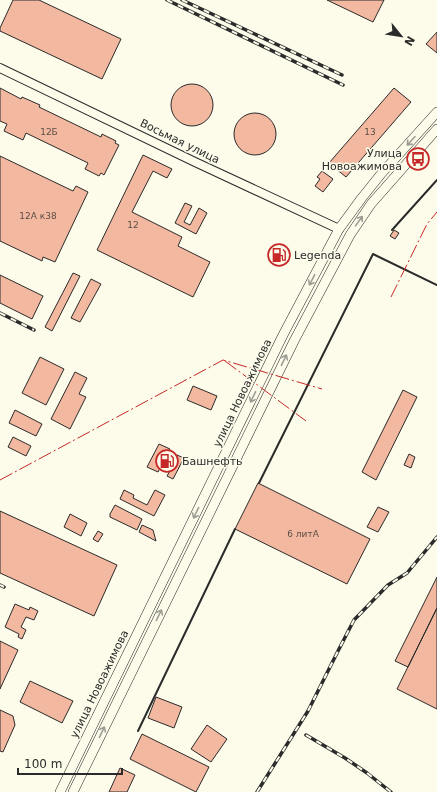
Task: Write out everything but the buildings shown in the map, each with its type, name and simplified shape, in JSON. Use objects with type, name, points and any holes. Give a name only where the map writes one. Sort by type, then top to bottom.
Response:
[{"type":"main road","name":"улица Новоажимова","points":[[60,792],[280,342],[339,229],[381,174],[437,112]]},
{"type":"main road","points":[[73,792],[291,347],[350,234],[371,204],[437,129]]},
{"type":"main road","name":"Восьмая улица","points":[[339,229],[350,234]]},
{"type":"street","name":"Восьмая улица","points":[[0,68],[195,162],[339,229]]},
{"type":"railway","points":[[167,0],[343,85]]},
{"type":"railway","points":[[182,0],[342,75]]},
{"type":"railway","points":[[0,313],[34,330]]},
{"type":"railway","points":[[257,792],[308,711],[354,620],[388,585],[407,573],[437,537]]},
{"type":"railway","points":[[0,585],[4,587]]},
{"type":"railway","points":[[306,735],[345,758],[391,792]]},
{"type":"wall","points":[[392,230],[437,180]]},
{"type":"wall","points":[[259,483],[373,254],[437,285]]},
{"type":"wall","points":[[138,731],[235,529]]},
{"type":"power","points":[[391,297],[427,224],[437,212]]},
{"type":"power","points":[[0,480],[223,360],[322,389]]},
{"type":"power","points":[[225,361],[306,421]]},
{"type":"place","name":"Улица Новоажимова","points":[[418,159]]},
{"type":"place","name":"Legenda","points":[[279,255]]},
{"type":"place","name":"Башнефть","points":[[167,461]]}]
